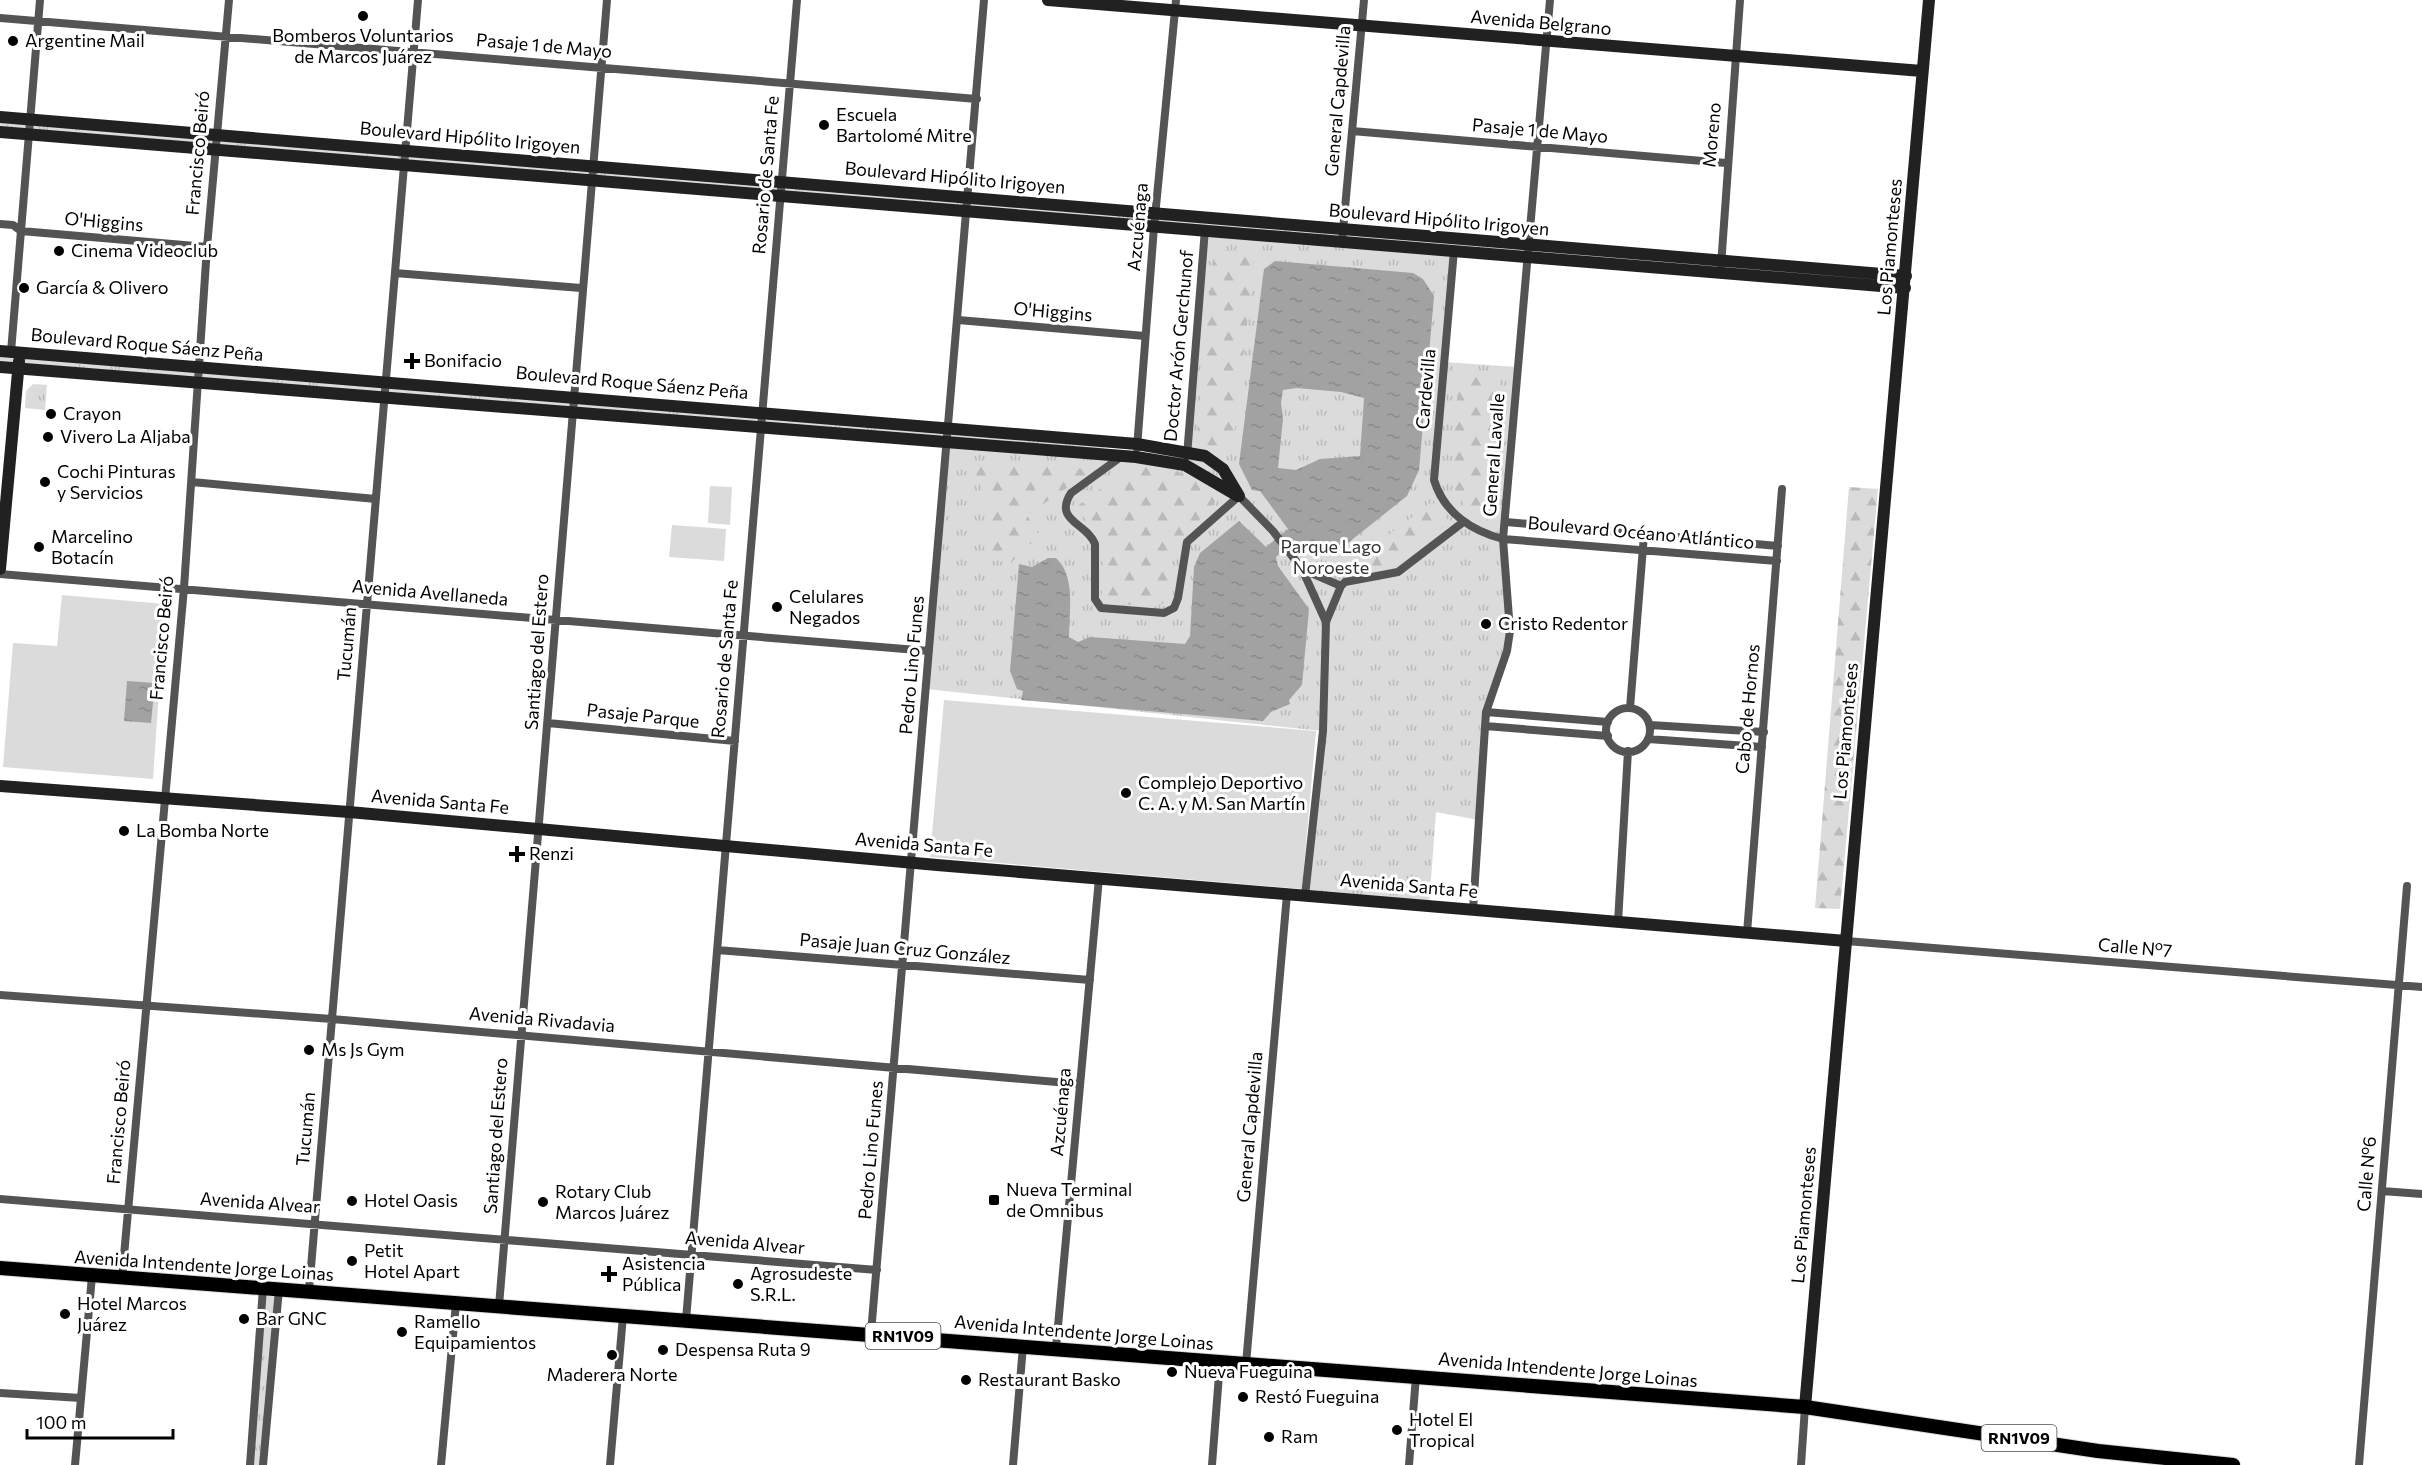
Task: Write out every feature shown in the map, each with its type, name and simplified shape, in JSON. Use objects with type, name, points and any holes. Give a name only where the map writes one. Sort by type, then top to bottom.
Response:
[{"type":"main road","name":"Avenida Intendente Jorge Loinas","points":[[0,1268],[871,1333],[1805,1407]]},
{"type":"main road","name":"RN1V09","points":[[1805,1407],[2098,1451],[2233,1465]]},
{"type":"street","points":[[0,372],[0,367],[8,352],[21,231],[28,119],[40,0]]},
{"type":"street","name":"Francisco Beiró","points":[[122,1278],[184,588],[207,247],[229,0]]},
{"type":"street","name":"Tucumán","points":[[309,1291],[418,0]]},
{"type":"street","name":"Santiago del Estero","points":[[499,1306],[548,723],[581,288],[607,0]]},
{"type":"street","name":"Rosario de Santa Fe","points":[[686,1320],[797,0]]},
{"type":"street","name":"Pedro Lino Funes","points":[[871,1333],[913,862],[984,0]]},
{"type":"street","name":"Avenida Belgrano","points":[[1048,0],[1175,5],[1546,42],[1922,71]]},
{"type":"street","name":"General Capdevilla","points":[[1343,236],[1364,0]]},
{"type":"street","name":"General Lavalle","points":[[1473,910],[1486,712],[1507,651],[1510,631],[1503,539],[1539,147],[1550,0]]},
{"type":"street","name":"Moreno","points":[[1721,268],[1726,163],[1740,0]]},
{"type":"street","name":"Los Piamonteses","points":[[1801,1465],[1929,0]]},
{"type":"street","name":"Azcuénaga","points":[[1137,457],[1155,214],[1175,5]]},
{"type":"street","name":"Pasaje 1 de Mayo","points":[[0,18],[977,99]]},
{"type":"street","name":"Boulevard Hipólito Irigoyen","points":[[0,117],[1155,214],[1454,250],[1529,251]]},
{"type":"street","name":"Pasaje 1 de Mayo","points":[[1352,131],[1726,163]]},
{"type":"street","name":"Boulevard Hipólito Irigoyen","points":[[0,132],[967,213],[1154,227],[1343,236],[1905,282]]},
{"type":"street","name":"O'Higgins","points":[[0,224],[13,225],[21,231],[207,247]]},
{"type":"street","name":"Doctor Arón Gerchunof","points":[[1185,465],[1205,229]]},
{"type":"street","name":"Cardevilla","points":[[1454,250],[1434,480],[1437,489],[1462,523]]},
{"type":"street","points":[[395,273],[581,288]]},
{"type":"street","name":"O'Higgins","points":[[958,320],[1145,336]]},
{"type":"street","points":[[0,569],[18,368],[8,352]]},
{"type":"street","name":"Boulevard Roque Sáenz Peña","points":[[8,352],[949,427],[1137,444],[1187,451],[1205,456],[1223,469],[1239,496],[1272,531],[1302,570],[1326,622]]},
{"type":"street","name":"Boulevard Roque Sáenz Peña","points":[[0,367],[1137,457],[1185,465],[1239,496]]},
{"type":"street","points":[[1122,456],[1071,493],[1066,500],[1066,512],[1072,521],[1092,536],[1095,544],[1095,598],[1101,608],[1164,613],[1174,608],[1178,598],[1187,542],[1239,496]]},
{"type":"street","points":[[192,482],[376,499]]},
{"type":"street","name":"Cabo de Hornos","points":[[1747,933],[1782,489]]},
{"type":"street","name":"Boulevard Océano Atlántico","points":[[1506,522],[1778,546]]},
{"type":"street","points":[[1305,896],[1323,731],[1326,622],[1341,586],[1353,579],[1398,572],[1462,523]]},
{"type":"street","name":"Boulevard Océano Atlántico","points":[[1462,523],[1486,535],[1503,539],[1777,561]]},
{"type":"street","points":[[1630,708],[1644,535]]},
{"type":"street","points":[[1302,570],[1341,586]]},
{"type":"street","name":"Avenida Avellaneda","points":[[0,574],[929,651]]},
{"type":"street","points":[[1630,708],[1642,713],[1650,724],[1648,739],[1640,748],[1628,751],[1618,748],[1608,736],[1608,722],[1617,711],[1630,708]]},
{"type":"street","points":[[1486,712],[1608,722]]},
{"type":"street","name":"Pasaje Parque","points":[[548,723],[735,741]]},
{"type":"street","points":[[1650,724],[1764,732]]},
{"type":"street","points":[[1485,726],[1608,736]]},
{"type":"street","points":[[1648,739],[1762,747]]},
{"type":"street","points":[[1618,922],[1628,751]]},
{"type":"street","name":"Avenida Santa Fe","points":[[0,786],[350,812],[1846,941]]},
{"type":"street","name":"Azcuénaga","points":[[1056,1348],[1099,878]]},
{"type":"street","name":"Calle Nº6","points":[[2359,1465],[2407,886]]},
{"type":"street","name":"General Capdevilla","points":[[1246,1364],[1287,894]]},
{"type":"street","name":"Calle Nº7","points":[[1846,941],[2422,987]]},
{"type":"street","name":"Pasaje Juan Cruz González","points":[[717,950],[903,967],[1090,980]]},
{"type":"street","name":"Avenida Rivadavia","points":[[0,995],[332,1018],[1080,1084]]},
{"type":"street","points":[[2382,1191],[2422,1194]]},
{"type":"street","name":"Avenida Alvear","points":[[0,1199],[129,1211],[505,1238],[877,1270]]},
{"type":"street","points":[[75,1465],[92,1276]]},
{"type":"street","points":[[250,1465],[263,1288]]},
{"type":"street","points":[[263,1465],[279,1289]]},
{"type":"street","points":[[441,1465],[456,1303]]},
{"type":"street","points":[[610,1465],[623,1316]]},
{"type":"street","points":[[1013,1465],[1023,1346]]},
{"type":"street","points":[[1212,1465],[1220,1362]]},
{"type":"street","points":[[1409,1465],[1416,1376]]},
{"type":"street","points":[[0,1393],[81,1398]]},
{"type":"green space","name":"Parque Lago Noroeste","points":[[0,117],[1906,276],[1905,288],[1454,250],[1445,362],[1517,367],[1506,522],[1510,631],[1490,700],[1479,820],[1436,812],[1429,906],[1305,896],[1322,731],[926,689],[947,443],[1185,465],[1205,231],[0,132]]},
{"type":"green space","points":[[1214,249],[1255,253],[1233,447],[1196,444]]},
{"type":"green space","points":[[0,355],[1104,445],[1103,451],[0,361]]},
{"type":"green space","points":[[1459,373],[1501,376],[1491,514],[1485,522],[1473,518],[1451,483]]},
{"type":"green space","points":[[33,384],[47,385],[45,410],[25,408],[26,391]]},
{"type":"green space","points":[[1004,460],[1093,470],[1027,515],[1043,542],[1028,544],[1011,563],[989,559],[990,508],[973,467]]},
{"type":"green space","points":[[1150,464],[1226,490],[1175,545],[1163,604],[1114,605],[1102,598],[1103,538],[1075,508],[1132,465]]},
{"type":"green space","points":[[710,486],[732,487],[730,525],[708,523]]},
{"type":"green space","points":[[1849,487],[1878,489],[1840,909],[1815,908]]},
{"type":"green space","points":[[1432,502],[1450,522],[1398,565],[1359,569],[1355,566],[1357,559]]},
{"type":"green space","points":[[672,525],[726,529],[724,561],[669,557]]},
{"type":"green space","points":[[62,595],[165,604],[153,779],[3,767],[13,643],[57,646]]},
{"type":"green space","name":"Complejo Deportivo C. A. y M. San Martín","points":[[944,700],[1316,731],[1302,889],[930,857]]},
{"type":"green space","points":[[263,1288],[279,1289],[263,1465],[250,1465]]},
{"type":"water","points":[[1275,261],[1413,273],[1423,279],[1434,296],[1419,470],[1407,496],[1334,554],[1318,555],[1295,540],[1276,557],[1278,566],[1309,609],[1302,685],[1289,700],[1290,704],[1271,712],[1263,721],[1021,700],[1023,691],[1017,689],[1010,671],[1019,564],[1032,567],[1048,558],[1056,558],[1069,584],[1069,637],[1078,642],[1090,637],[1185,644],[1190,636],[1194,567],[1200,553],[1239,521],[1266,547],[1288,529],[1260,491],[1252,490],[1239,464],[1264,269]],"holes":[[[1297,388],[1341,392],[1364,398],[1360,456],[1320,459],[1296,470],[1278,468],[1283,419],[1281,403],[1283,390]]]},
{"type":"water","points":[[127,681],[155,683],[151,723],[124,721]]},
{"type":"place","name":"Bomberos Voluntarios de Marcos Juárez","points":[[363,16]]},
{"type":"place","name":"Argentine Mail","points":[[13,41]]},
{"type":"place","name":"Escuela Bartolomé Mitre","points":[[824,125]]},
{"type":"place","name":"Cinema Videoclub","points":[[59,251]]},
{"type":"place","name":"García & Olivero","points":[[24,288]]},
{"type":"place","name":"Bonifacio","points":[[412,361]]},
{"type":"place","name":"Crayon","points":[[51,414]]},
{"type":"place","name":"Vivero La Aljaba","points":[[48,437]]},
{"type":"place","name":"Cochi Pinturas y Servicios","points":[[45,482]]},
{"type":"place","name":"Marcelino Botacín","points":[[39,547]]},
{"type":"place","name":"Celulares Negados","points":[[777,607]]},
{"type":"place","name":"Cristo Redentor","points":[[1486,624]]},
{"type":"place","name":"Complejo Deportivo C. A. y M. San Martín","points":[[1126,793]]},
{"type":"place","name":"La Bomba Norte","points":[[124,831]]},
{"type":"place","name":"Renzi","points":[[517,854]]},
{"type":"place","name":"Ms Js Gym","points":[[309,1050]]},
{"type":"place","name":"Nueva Terminal de Omnibus","points":[[994,1200]]},
{"type":"place","name":"Hotel Oasis","points":[[352,1201]]},
{"type":"place","name":"Rotary Club Marcos Juárez","points":[[543,1202]]},
{"type":"place","name":"Petit Hotel Apart","points":[[352,1261]]},
{"type":"place","name":"Asistencia Pública","points":[[609,1274]]},
{"type":"place","name":"Agrosudeste S.R.L.","points":[[738,1284]]},
{"type":"place","name":"Hotel Marcos Juárez","points":[[65,1314]]},
{"type":"place","name":"Bar GNC","points":[[244,1319]]},
{"type":"place","name":"Ramello Equipamientos","points":[[402,1332]]},
{"type":"place","name":"Despensa Ruta 9","points":[[663,1350]]},
{"type":"place","name":"Maderera Norte","points":[[612,1355]]},
{"type":"place","name":"Nueva Fueguina","points":[[1172,1372]]},
{"type":"place","name":"Restaurant Basko","points":[[966,1380]]},
{"type":"place","name":"Restó Fueguina","points":[[1243,1397]]},
{"type":"place","name":"Hotel El Tropical","points":[[1397,1430]]},
{"type":"place","name":"Ram","points":[[1269,1437]]}]
